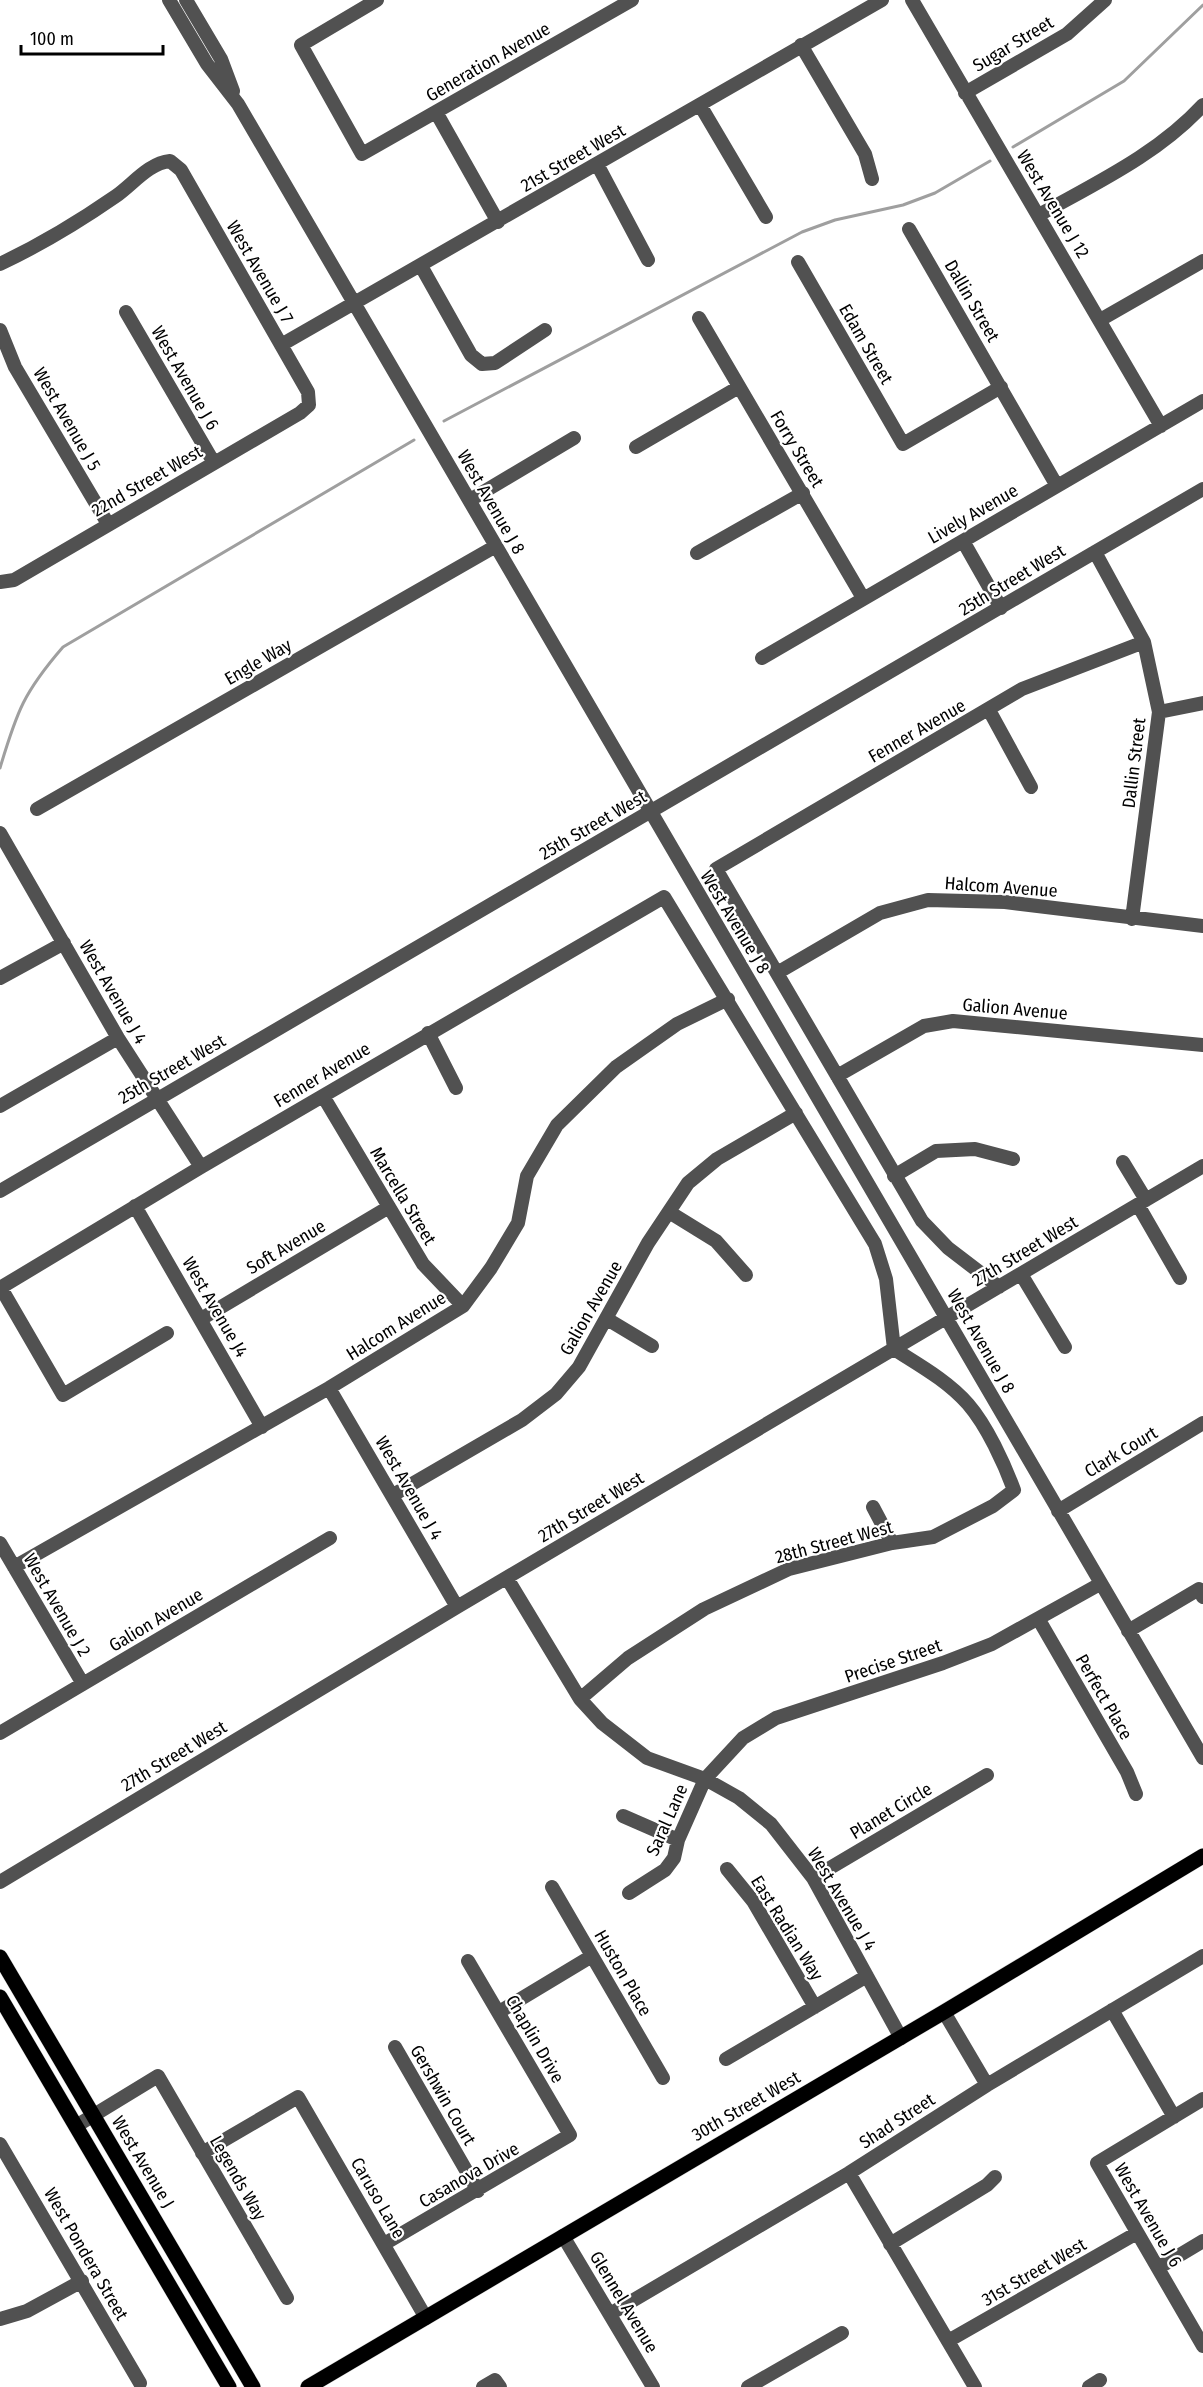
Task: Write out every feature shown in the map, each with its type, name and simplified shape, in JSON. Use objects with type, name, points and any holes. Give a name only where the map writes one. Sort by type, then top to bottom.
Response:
[{"type":"main road","name":"30th Street West","points":[[308,2387],[901,2038],[1203,1856]]},
{"type":"main road","name":"West Avenue J","points":[[0,1957],[253,2387]]},
{"type":"main road","points":[[0,1996],[229,2387]]},
{"type":"street","name":"West Avenue J 8","points":[[169,0],[207,64],[238,104],[1203,1758]]},
{"type":"street","name":"West Avenue J 8","points":[[186,0],[221,59],[238,104]]},
{"type":"street","name":"Generation Avenue","points":[[377,0],[301,45],[362,154],[436,112],[608,6],[632,0]]},
{"type":"street","name":"21st Street West","points":[[281,345],[882,0]]},
{"type":"street","name":"West Avenue J 12","points":[[912,0],[1161,426]]},
{"type":"street","name":"Sugar Street","points":[[965,93],[1067,34],[1105,0]]},
{"type":"street","points":[[801,45],[865,154],[872,179]]},
{"type":"street","points":[[700,105],[766,217]]},
{"type":"street","points":[[1039,216],[1135,160],[1180,129],[1203,105]]},
{"type":"street","points":[[436,112],[498,222]]},
{"type":"street","name":"West Avenue J 7","points":[[0,264],[21,254],[117,195],[160,162],[170,161],[181,170],[308,392],[309,405]]},
{"type":"street","points":[[597,164],[648,260]]},
{"type":"street","name":"Dallin Street","points":[[909,229],[1057,486]]},
{"type":"street","points":[[1100,320],[1203,261]]},
{"type":"street","name":"Edam Street","points":[[798,262],[903,444],[1001,387]]},
{"type":"street","points":[[421,266],[471,355],[482,364],[495,363],[545,330]]},
{"type":"street","name":"West Avenue J 6","points":[[126,312],[214,463]]},
{"type":"street","name":"Forry Street","points":[[699,318],[863,598]]},
{"type":"street","name":"West Avenue J 5","points":[[0,330],[15,367],[108,524]]},
{"type":"street","points":[[636,447],[739,387]]},
{"type":"street","name":"Lively Avenue","points":[[762,658],[1203,401]]},
{"type":"street","name":"22nd Street West","points":[[0,582],[14,580],[300,413],[309,405]]},
{"type":"street","points":[[470,500],[573,438]]},
{"type":"street","name":"25th Street West","points":[[0,1191],[1203,489]]},
{"type":"street","points":[[697,553],[803,493]]},
{"type":"street","points":[[963,541],[1002,608]]},
{"type":"street","name":"Engle Way","points":[[38,809],[496,546]]},
{"type":"street","name":"Dallin Street","points":[[1095,552],[1144,642],[1159,712],[1132,919]]},
{"type":"street","name":"Fenner Avenue","points":[[777,973],[716,869],[1022,689],[1144,642]]},
{"type":"street","points":[[1159,712],[1203,703]]},
{"type":"street","points":[[989,710],[1031,787]]},
{"type":"street","name":"West Avenue J 4","points":[[0,833],[118,1038],[201,1167]]},
{"type":"street","name":"Fenner Avenue","points":[[1,1288],[201,1167],[663,897],[728,999]]},
{"type":"street","name":"Halcom Avenue","points":[[777,973],[880,913],[928,900],[1005,902],[1203,926]]},
{"type":"street","points":[[0,978],[64,943]]},
{"type":"street","points":[[777,973],[922,1221],[948,1248],[999,1287]]},
{"type":"street","points":[[728,999],[875,1244],[886,1279],[894,1349]]},
{"type":"street","name":"Halcom Avenue","points":[[14,1567],[330,1389],[463,1306],[519,1222],[527,1176],[557,1125],[616,1067],[677,1024],[728,999]]},
{"type":"street","name":"Galion Avenue","points":[[837,1076],[924,1026],[953,1021],[1203,1045]]},
{"type":"street","points":[[428,1033],[456,1088]]},
{"type":"street","points":[[0,1106],[118,1038]]},
{"type":"street","name":"Marcella Street","points":[[323,1096],[423,1264],[463,1306]]},
{"type":"street","name":"Galion Avenue","points":[[393,1495],[522,1420],[556,1394],[579,1367],[648,1243],[688,1183],[717,1159],[796,1113]]},
{"type":"street","points":[[894,1176],[936,1151],[975,1149],[1013,1159]]},
{"type":"street","points":[[1124,1162],[1180,1278]]},
{"type":"street","name":"27th Street West","points":[[0,1882],[457,1607],[1203,1166]]},
{"type":"street","name":"West Avenue J4","points":[[135,1206],[262,1427]]},
{"type":"street","name":"Soft Avenue","points":[[201,1319],[389,1207]]},
{"type":"street","points":[[669,1212],[717,1240],[746,1275]]},
{"type":"street","points":[[1021,1274],[1065,1347]]},
{"type":"street","points":[[1,1288],[63,1395],[167,1333]]},
{"type":"street","points":[[607,1318],[651,1346]]},
{"type":"street","name":"28th Street West","points":[[580,1699],[628,1658],[704,1609],[789,1569],[892,1543],[933,1537],[993,1506],[1014,1490],[1005,1466],[969,1405],[944,1381],[894,1349]]},
{"type":"street","name":"West Avenue J 4","points":[[330,1389],[457,1607]]},
{"type":"street","name":"Clark Court","points":[[1058,1511],[1203,1423]]},
{"type":"street","points":[[873,1507],[892,1543]]},
{"type":"street","name":"Galion Avenue","points":[[0,1733],[330,1538]]},
{"type":"street","name":"West Avenue J 2","points":[[0,1544],[83,1684]]},
{"type":"street","name":"West Avenue J 4","points":[[507,1578],[580,1699],[602,1723],[647,1758],[705,1779],[739,1798],[771,1824],[813,1878],[901,2038]]},
{"type":"street","name":"Precise Street","points":[[705,1779],[742,1738],[776,1718],[943,1663],[992,1644],[1039,1620],[1100,1584]]},
{"type":"street","points":[[1128,1631],[1198,1589],[1203,1596]]},
{"type":"street","name":"Perfect Place","points":[[1039,1620],[1127,1772],[1136,1794]]},
{"type":"street","name":"Planet Circle","points":[[813,1878],[987,1775]]},
{"type":"street","name":"Saral Lane","points":[[629,1893],[665,1870],[674,1858],[678,1840],[705,1779]]},
{"type":"street","points":[[623,1816],[678,1840]]},
{"type":"street","name":"East Radian Way","points":[[727,1869],[753,1901],[815,2007]]},
{"type":"street","name":"Huston Place","points":[[552,1887],[663,2078]]},
{"type":"street","points":[[500,2012],[592,1956]]},
{"type":"street","name":"Shad Street","points":[[610,2314],[849,2173],[987,2085],[1203,1956]]},
{"type":"street","name":"Chaplin Drive","points":[[468,1961],[500,2012],[570,2135]]},
{"type":"street","points":[[726,2060],[867,1976]]},
{"type":"street","points":[[1112,2010],[1174,2117],[1203,2099]]},
{"type":"street","points":[[944,2012],[987,2085]]},
{"type":"street","name":"Gershwin Court","points":[[395,2047],[478,2191]]},
{"type":"street","name":"Legends Way","points":[[93,2116],[158,2076],[287,2298]]},
{"type":"street","name":"Caruso Lane","points":[[202,2153],[298,2097],[426,2318]]},
{"type":"street","points":[[76,2126],[93,2116]]},
{"type":"street","name":"West Avenue J 6","points":[[1174,2117],[1098,2163],[1203,2346]]},
{"type":"street","name":"Casanova Drive","points":[[384,2244],[570,2135]]},
{"type":"street","name":"West Pondera Street","points":[[0,2144],[140,2383]]},
{"type":"street","points":[[849,2173],[975,2387]]},
{"type":"street","points":[[890,2244],[987,2185],[995,2177]]},
{"type":"street","name":"31st Street West","points":[[948,2342],[1137,2233]]},
{"type":"street","name":"Glennel Avenue","points":[[563,2236],[653,2387]]},
{"type":"street","points":[[1158,2268],[1203,2241]]},
{"type":"street","points":[[0,2319],[27,2311],[82,2281]]},
{"type":"street","points":[[748,2387],[842,2333]]},
{"type":"waterway","points":[[1013,147],[1124,81],[1203,5]]},
{"type":"waterway","points":[[444,421],[802,232],[835,220],[903,205],[935,193],[990,161]]},
{"type":"waterway","points":[[0,768],[23,703],[39,677],[63,647],[414,440]]}]
